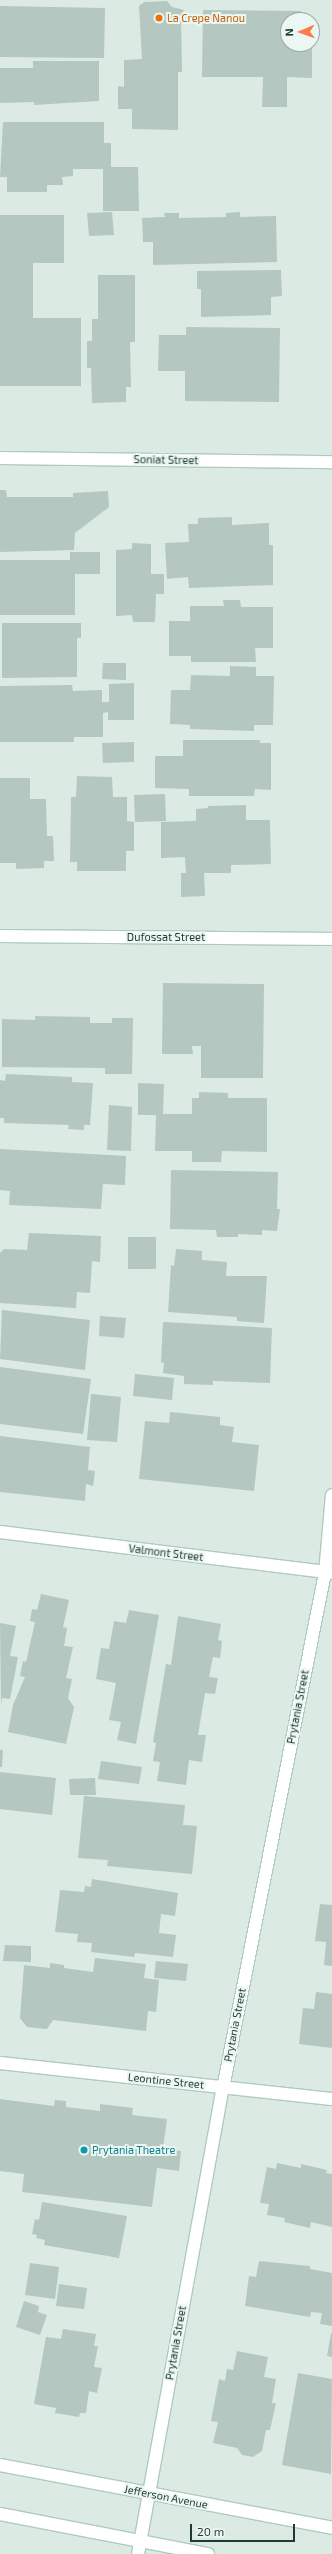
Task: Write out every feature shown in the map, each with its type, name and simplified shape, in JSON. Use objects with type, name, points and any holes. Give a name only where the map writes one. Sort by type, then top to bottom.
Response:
[{"type":"street","name":"Soniat Street","points":[[0,458],[332,462]]},
{"type":"street","name":"Dufossat Street","points":[[0,936],[332,939]]},
{"type":"street","name":"Prytania Street","points":[[138,2554],[223,2088],[328,1573],[332,1495]]},
{"type":"street","name":"Valmont Street","points":[[0,1532],[328,1573]]},
{"type":"street","name":"Leontine Street","points":[[0,2063],[223,2088],[332,2098]]},
{"type":"street","name":"Jefferson Avenue","points":[[0,2466],[332,2528]]},
{"type":"street","points":[[0,2514],[208,2554]]},
{"type":"building","points":[[167,1],[172,7],[184,10],[181,16],[182,72],[178,72],[178,130],[132,129],[132,109],[118,109],[118,86],[124,87],[124,60],[142,59],[139,6],[144,2]]},
{"type":"building","points":[[0,6],[105,8],[104,58],[0,57]]},
{"type":"building","points":[[203,10],[301,11],[280,12],[280,52],[312,52],[312,78],[287,77],[287,107],[262,107],[263,77],[202,77]]},
{"type":"building","points":[[33,61],[99,61],[99,101],[34,105],[34,102],[0,103],[0,68],[33,68]]},
{"type":"building","points":[[3,122],[104,122],[104,143],[111,143],[111,167],[138,167],[139,211],[103,211],[103,169],[73,169],[73,176],[62,177],[63,185],[47,185],[47,192],[7,192],[7,177],[0,177]]},
{"type":"building","points":[[112,212],[114,235],[89,236],[87,213]]},
{"type":"building","points":[[240,212],[240,217],[276,216],[277,262],[153,265],[153,242],[143,242],[142,218],[165,217],[164,213],[179,213],[179,218],[226,217],[226,213]]},
{"type":"building","points":[[0,215],[64,215],[64,263],[33,263],[33,318],[81,318],[81,386],[0,386]]},
{"type":"building","points":[[281,270],[282,296],[271,297],[271,315],[201,317],[201,289],[197,289],[197,271]]},
{"type":"building","points":[[98,275],[135,275],[135,342],[130,342],[131,387],[126,387],[126,402],[92,403],[91,368],[87,368],[87,341],[92,341],[92,319],[98,319]]},
{"type":"building","points":[[186,327],[280,328],[279,402],[185,401],[185,371],[158,371],[159,335],[186,335]]},
{"type":"building","points":[[0,490],[6,490],[7,497],[73,497],[73,493],[108,491],[109,507],[75,533],[74,550],[0,552]]},
{"type":"building","points":[[232,517],[232,525],[269,523],[269,545],[273,545],[273,585],[189,588],[188,577],[167,579],[165,543],[189,542],[188,524],[198,524],[198,518]]},
{"type":"building","points":[[132,543],[151,544],[151,574],[164,574],[164,594],[156,594],[155,622],[133,622],[132,615],[116,616],[116,550],[132,549]]},
{"type":"building","points":[[70,552],[100,552],[100,574],[75,574],[75,615],[0,615],[0,560],[70,560]]},
{"type":"building","points":[[223,600],[240,600],[241,607],[273,607],[273,648],[255,648],[256,662],[191,662],[191,656],[169,656],[169,621],[190,621],[190,606],[224,606]]},
{"type":"building","points":[[2,623],[81,623],[81,638],[77,638],[77,677],[2,678]]},
{"type":"building","points":[[103,663],[126,663],[126,680],[102,679]]},
{"type":"building","points":[[230,666],[256,667],[256,676],[274,676],[273,725],[254,725],[254,731],[190,729],[190,725],[170,724],[171,690],[190,690],[191,675],[230,676]]},
{"type":"building","points":[[134,683],[134,720],[108,720],[108,712],[103,713],[103,737],[74,737],[74,742],[0,742],[0,686],[72,685],[73,691],[102,690],[102,702],[109,702],[109,684]]},
{"type":"building","points":[[183,740],[260,740],[260,743],[271,743],[271,790],[255,789],[254,796],[189,796],[189,789],[155,788],[155,756],[183,756]]},
{"type":"building","points":[[134,742],[134,762],[103,763],[102,743]]},
{"type":"building","points":[[77,776],[112,777],[113,797],[127,797],[127,821],[134,822],[134,851],[126,851],[126,871],[77,871],[77,862],[70,862],[71,797],[76,797]]},
{"type":"building","points":[[0,778],[30,778],[30,799],[46,799],[47,836],[53,836],[54,861],[44,861],[44,868],[16,869],[16,863],[0,863]]},
{"type":"building","points":[[165,794],[166,821],[135,822],[134,795]]},
{"type":"building","points":[[246,805],[246,820],[270,820],[271,864],[231,865],[231,873],[204,873],[205,896],[181,897],[181,873],[186,873],[185,857],[161,858],[161,822],[196,821],[196,809],[208,808],[208,806]]},
{"type":"building","points":[[163,983],[264,984],[263,1078],[201,1078],[201,1046],[192,1046],[193,1054],[162,1054]]},
{"type":"building","points":[[35,1016],[90,1017],[90,1023],[112,1023],[112,1018],[133,1018],[132,1074],[105,1074],[105,1068],[2,1067],[2,1019],[35,1020]]},
{"type":"building","points":[[6,1074],[72,1077],[72,1082],[93,1083],[90,1125],[84,1125],[84,1130],[68,1129],[69,1125],[4,1123],[4,1118],[0,1118],[0,1080],[5,1081]]},
{"type":"building","points":[[138,1083],[164,1084],[163,1114],[192,1114],[192,1098],[199,1098],[199,1092],[228,1093],[228,1098],[267,1098],[267,1152],[222,1151],[221,1162],[192,1162],[192,1151],[155,1151],[156,1115],[138,1115]]},
{"type":"building","points":[[109,1105],[132,1107],[131,1151],[107,1150]]},
{"type":"building","points":[[0,1149],[126,1156],[125,1185],[103,1184],[101,1209],[9,1205],[10,1191],[0,1190]]},
{"type":"building","points":[[171,1170],[278,1172],[277,1209],[280,1209],[277,1231],[262,1230],[262,1235],[238,1234],[238,1237],[217,1237],[216,1230],[170,1229]]},
{"type":"building","points":[[29,1233],[101,1236],[100,1262],[92,1261],[90,1293],[77,1292],[76,1308],[0,1303],[0,1253],[4,1249],[27,1250]]},
{"type":"building","points":[[128,1237],[156,1237],[156,1269],[128,1269]]},
{"type":"building","points":[[176,1249],[202,1251],[202,1260],[227,1262],[226,1276],[267,1276],[264,1323],[237,1321],[237,1317],[168,1312],[171,1265],[174,1266]]},
{"type":"building","points":[[2,1310],[90,1320],[85,1370],[0,1359]]},
{"type":"building","points":[[100,1316],[126,1318],[124,1338],[99,1336]]},
{"type":"building","points":[[163,1322],[272,1328],[270,1383],[213,1381],[213,1385],[184,1384],[184,1376],[163,1373],[164,1362],[161,1363]]},
{"type":"building","points":[[0,1367],[91,1379],[83,1434],[0,1424]]},
{"type":"building","points":[[135,1374],[174,1378],[172,1400],[133,1396]]},
{"type":"building","points":[[91,1394],[121,1397],[117,1442],[87,1440]]},
{"type":"building","points":[[170,1412],[220,1417],[220,1425],[234,1427],[232,1442],[259,1445],[254,1491],[139,1479],[145,1421],[169,1423]]},
{"type":"building","points":[[0,1436],[90,1447],[88,1470],[95,1471],[93,1486],[86,1484],[85,1501],[0,1492]]},
{"type":"building","points":[[41,1594],[69,1600],[63,1627],[67,1628],[64,1646],[73,1647],[66,1678],[72,1679],[68,1698],[74,1707],[66,1744],[8,1732],[13,1705],[25,1677],[20,1676],[23,1661],[26,1662],[35,1622],[30,1621],[32,1609],[37,1610]]},
{"type":"building","points":[[129,1610],[159,1615],[136,1744],[117,1740],[121,1722],[109,1720],[116,1683],[96,1679],[101,1648],[109,1649],[114,1621],[126,1623]]},
{"type":"building","points":[[178,1616],[221,1624],[218,1640],[222,1641],[220,1658],[213,1657],[209,1677],[218,1678],[215,1694],[205,1693],[198,1735],[206,1735],[202,1762],[189,1760],[186,1785],[157,1781],[160,1762],[153,1761],[156,1743],[153,1742],[166,1664],[171,1665]]},
{"type":"building","points":[[0,1623],[16,1626],[10,1656],[18,1657],[10,1699],[2,1698],[1,1705]]},
{"type":"building","points":[[0,1750],[3,1750],[2,1767],[0,1767]]},
{"type":"building","points":[[101,1761],[142,1767],[139,1784],[98,1779]]},
{"type":"building","points":[[0,1772],[56,1778],[52,1815],[0,1809]]},
{"type":"building","points":[[95,1778],[96,1795],[70,1795],[69,1779]]},
{"type":"building","points":[[84,1796],[185,1805],[183,1825],[197,1826],[192,1874],[107,1866],[108,1860],[78,1858]]},
{"type":"building","points":[[92,1879],[178,1893],[175,1916],[161,1914],[159,1933],[176,1935],[173,1957],[135,1953],[134,1957],[91,1952],[92,1943],[77,1942],[78,1934],[55,1932],[60,1890],[84,1892],[85,1886],[91,1887]]},
{"type":"building","points":[[320,1904],[332,1905],[332,1966],[324,1965],[326,1942],[315,1941]]},
{"type":"building","points":[[5,1945],[31,1946],[31,1962],[3,1961]]},
{"type":"building","points":[[95,1958],[146,1964],[144,1978],[159,1980],[156,2012],[148,2011],[146,2031],[53,2020],[47,2029],[27,2027],[20,2018],[24,1965],[50,1968],[50,1963],[64,1965],[64,1968],[93,1972]]},
{"type":"building","points":[[156,1961],[188,1964],[186,1981],[154,1978]]},
{"type":"building","points":[[316,1992],[332,1994],[332,2048],[299,2044],[303,2008],[314,2009]]},
{"type":"building","points":[[0,2099],[54,2106],[55,2100],[66,2101],[66,2107],[100,2111],[100,2104],[133,2108],[132,2115],[167,2119],[163,2149],[181,2151],[179,2171],[157,2168],[152,2207],[22,2192],[24,2174],[0,2171]]},
{"type":"building","points":[[277,2163],[301,2168],[301,2164],[327,2170],[326,2173],[332,2174],[332,2227],[311,2222],[310,2228],[284,2222],[285,2218],[267,2215],[269,2204],[260,2203],[267,2167],[276,2169]]},
{"type":"building","points":[[42,2202],[127,2216],[119,2258],[44,2245],[45,2240],[36,2238],[37,2235],[32,2234],[35,2219],[39,2220]]},
{"type":"building","points":[[259,2261],[310,2266],[310,2269],[332,2273],[332,2326],[320,2324],[322,2313],[311,2312],[310,2317],[245,2306],[249,2276],[256,2277]]},
{"type":"building","points":[[30,2263],[59,2267],[55,2299],[25,2295]]},
{"type":"building","points":[[59,2284],[87,2288],[84,2309],[56,2306]]},
{"type":"building","points":[[24,2301],[39,2306],[38,2312],[47,2315],[40,2335],[16,2327]]},
{"type":"building","points":[[63,2329],[96,2334],[94,2346],[98,2346],[94,2367],[102,2368],[97,2393],[89,2391],[86,2413],[80,2413],[79,2417],[55,2413],[56,2408],[34,2404],[46,2337],[61,2339]]},
{"type":"building","points":[[332,2333],[332,2357],[327,2356]]},
{"type":"building","points":[[237,2351],[268,2357],[264,2377],[276,2379],[272,2403],[276,2403],[270,2430],[266,2430],[262,2451],[253,2457],[242,2455],[237,2448],[213,2443],[218,2422],[211,2421],[219,2379],[225,2381],[227,2369],[233,2370]]},
{"type":"building","points":[[298,2373],[332,2379],[331,2474],[282,2465]]},
{"type":"place","name":"La Crepe Nanou","points":[[159,18]]},
{"type":"place","name":"Prytania Theatre","points":[[84,2150]]}]
